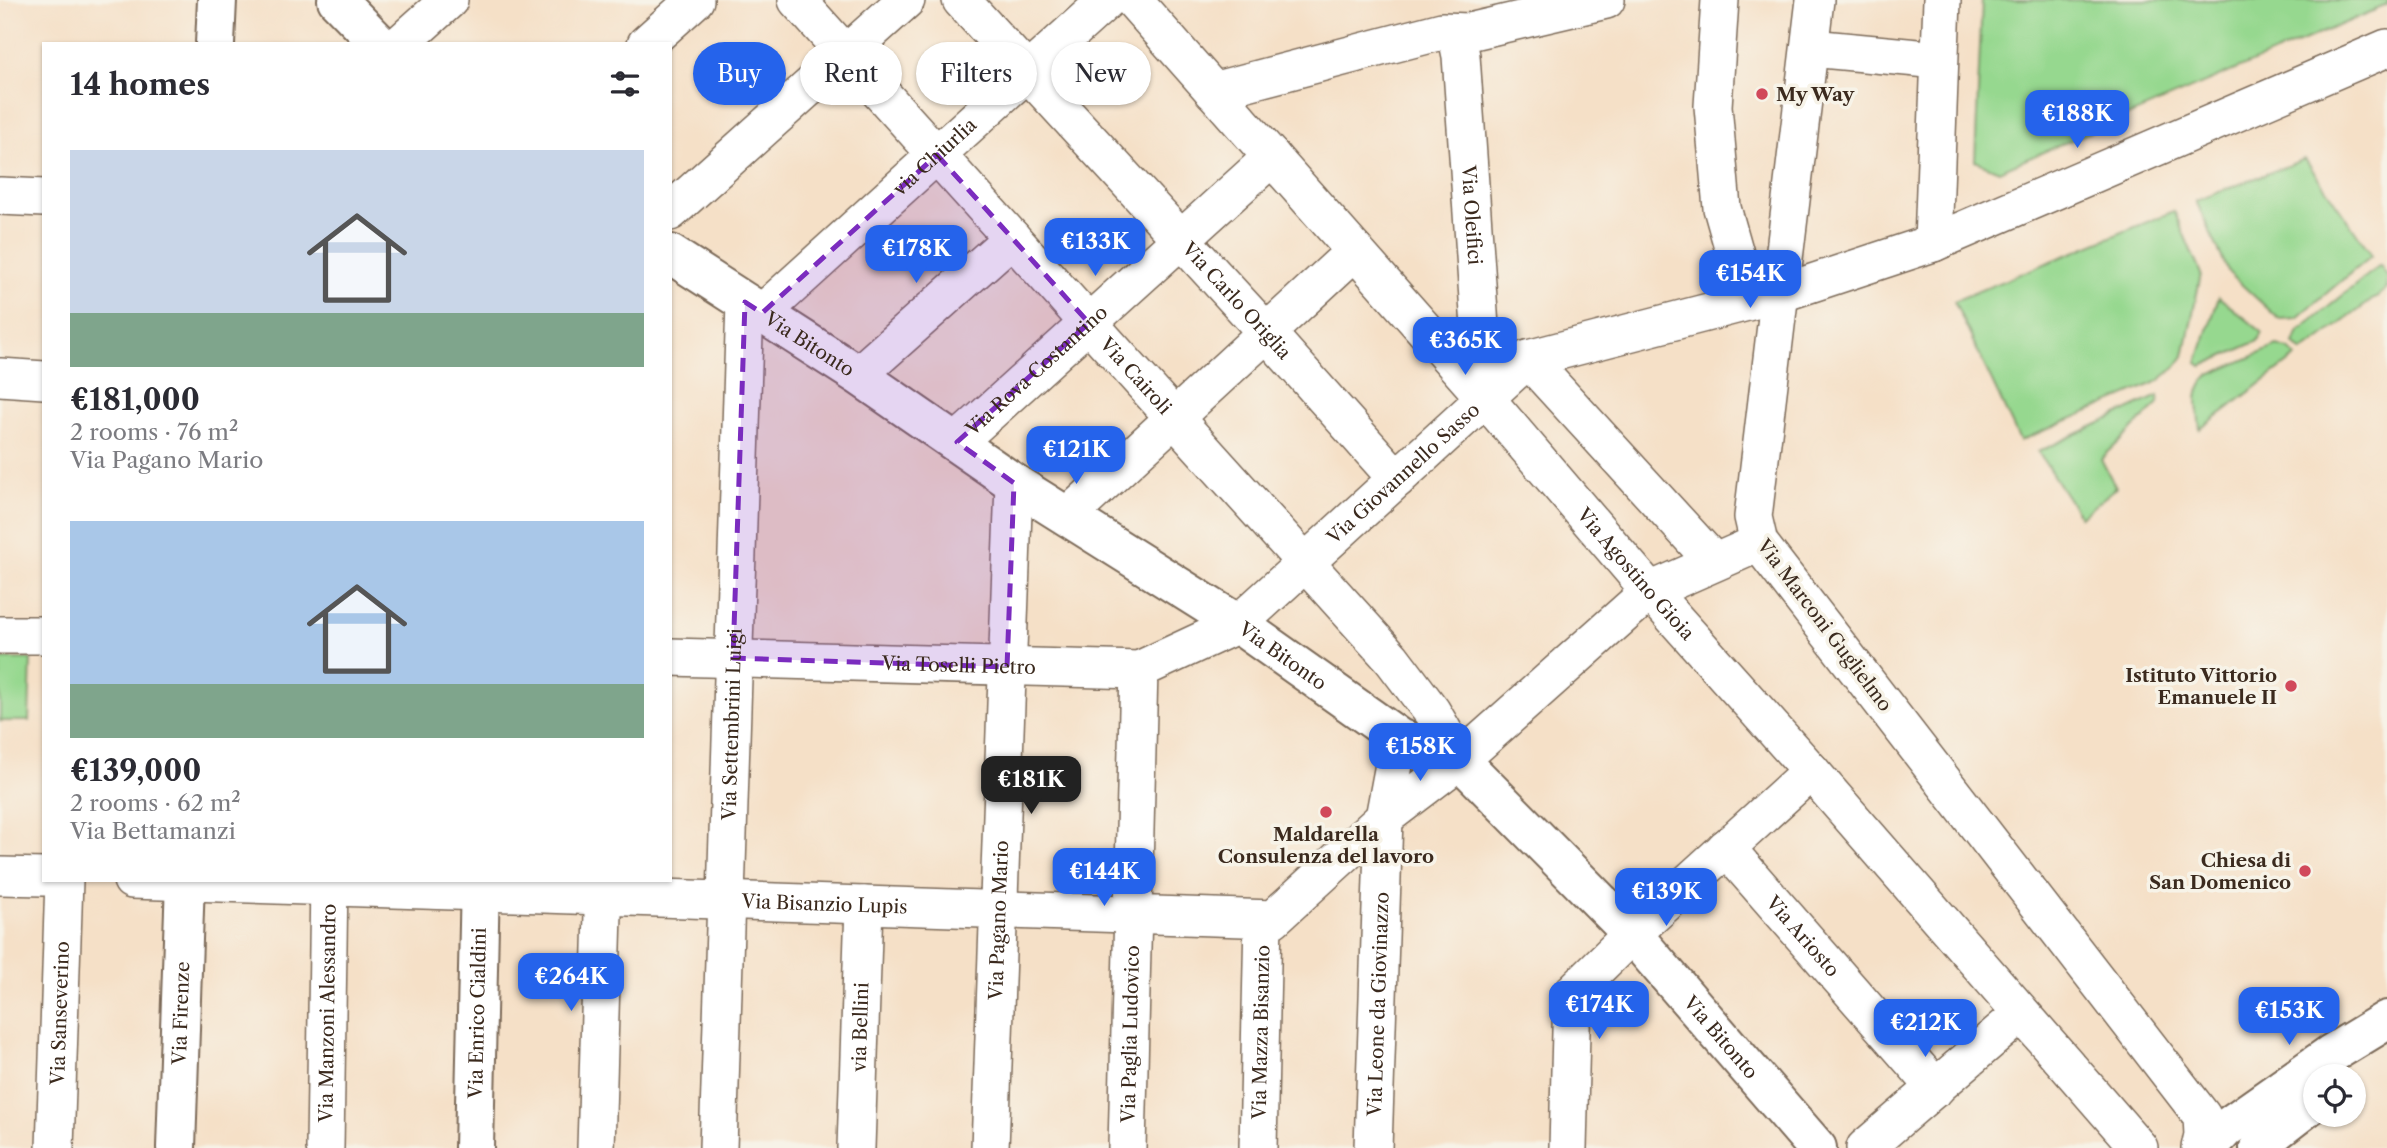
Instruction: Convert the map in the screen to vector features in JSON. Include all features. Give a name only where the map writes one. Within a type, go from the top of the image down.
[{"type":"main road","points":[[215,42],[217,0]]},
{"type":"main road","points":[[337,0],[378,42]]},
{"type":"main road","name":"Via Bitonto","points":[[672,255],[858,375],[1014,483],[1238,624],[1399,738],[1460,760],[1632,934],[1816,1148]]},
{"type":"main road","name":"Via Firenze","points":[[176,1148],[185,882]]},
{"type":"main road","name":"Via Enrico Cialdini","points":[[474,1148],[480,886]]},
{"type":"main road","points":[[2207,1148],[2236,1121],[2331,1054],[2387,1020]]},
{"type":"main road","points":[[2360,1064],[2387,1037]]},
{"type":"main road","points":[[2259,1148],[2267,1138],[2303,1110]]},
{"type":"street","points":[[402,42],[449,0]]},
{"type":"street","points":[[648,42],[695,0]]},
{"type":"street","name":"Via Cairoli","points":[[797,0],[835,42]]},
{"type":"street","points":[[859,42],[906,0]]},
{"type":"street","name":"Via Carlo Origlia","points":[[961,0],[1000,42]]},
{"type":"street","name":"via Chiurlia","points":[[1037,64],[1107,0]]},
{"type":"street","name":"Via Agostino Gioia","points":[[1133,0],[1485,398],[1650,591],[1811,771],[2139,1148]]},
{"type":"street","points":[[1213,90],[1442,31],[1469,32],[1606,0]]},
{"type":"street","points":[[1720,0],[1713,106],[1722,208],[1740,290]]},
{"type":"street","name":"Via Marconi Guglielmo","points":[[1815,0],[1782,293],[1753,517],[1759,543],[2202,1116],[2203,1135],[2200,1148]]},
{"type":"street","points":[[1933,243],[1942,0]]},
{"type":"street","name":"Via Oleifici","points":[[1456,32],[1461,56],[1485,398]]},
{"type":"street","points":[[1811,48],[1939,60]]},
{"type":"street","name":"Via Giovannello Sasso","points":[[1238,624],[1528,359],[1740,290],[1782,293],[1933,243],[2387,48]]},
{"type":"street","name":"Via Carlo Origlia","points":[[1037,82],[1396,479]]},
{"type":"street","points":[[672,210],[800,95]]},
{"type":"street","name":"Via Cairoli","points":[[892,105],[1392,659],[1432,712],[1460,760]]},
{"type":"street","name":"via Chiurlia","points":[[753,307],[937,155],[992,105]]},
{"type":"street","name":"Via Rova Costantino","points":[[957,442],[1272,157]]},
{"type":"street","points":[[0,196],[42,198]]},
{"type":"street","points":[[858,375],[1012,238]]},
{"type":"street","points":[[1068,516],[1355,251]]},
{"type":"street","name":"Via Settembrini Luigi","points":[[718,1148],[733,659],[753,307]]},
{"type":"street","points":[[1528,359],[1714,562]]},
{"type":"street","points":[[0,377],[42,380]]},
{"type":"street","name":"Via Pagano Mario","points":[[990,1148],[1014,483]]},
{"type":"street","points":[[1263,919],[1273,919],[1384,818],[1460,760],[1650,591],[1759,543]]},
{"type":"street","name":"Via Toselli Pietro","points":[[672,657],[1139,670],[1238,624]]},
{"type":"street","points":[[0,635],[42,635]]},
{"type":"street","name":"Via Paglia Ludovico","points":[[1126,1148],[1139,670]]},
{"type":"street","name":"Via Leone da Giovinazzo","points":[[1373,1148],[1384,818],[1399,738]]},
{"type":"street","points":[[1568,1148],[1572,993],[1632,934],[1811,771]]},
{"type":"street","name":"Via Ariosto","points":[[1726,848],[1936,1088]]},
{"type":"street","points":[[0,876],[42,877]]},
{"type":"street","name":"Via Sanseverino","points":[[55,1148],[64,882]]},
{"type":"street","name":"Via Bisanzio Lupis","points":[[233,882],[603,889],[726,900],[1263,919]]},
{"type":"street","name":"Via Manzoni Alessandro","points":[[326,1148],[329,884]]},
{"type":"street","points":[[596,1148],[603,889]]},
{"type":"street","name":"via Bellini","points":[[856,1148],[864,905]]},
{"type":"street","name":"Via Mazza Bisanzio","points":[[1258,1148],[1263,919]]},
{"type":"street","points":[[1865,1148],[2021,1014]]},
{"type":"highlighted area","points":[[937,155],[1089,323],[957,442],[1014,483],[1007,667],[733,658],[745,302],[762,313]]},
{"type":"green space","points":[[1982,0],[2387,0],[2387,5],[1999,171],[1975,161]]},
{"type":"green space","points":[[2305,159],[2372,255],[2297,318],[2279,319],[2229,273],[2196,201]]},
{"type":"green space","points":[[2174,211],[2201,274],[2184,356],[2175,368],[2157,382],[2020,441],[1954,301]]},
{"type":"green space","points":[[2380,265],[2387,276],[2387,289],[2302,352],[2294,344],[2299,331]]},
{"type":"green space","points":[[2219,297],[2262,332],[2258,341],[2202,366],[2197,363]]},
{"type":"green space","points":[[2277,346],[2291,350],[2296,357],[2200,429],[2198,394],[2209,375]]},
{"type":"green space","points":[[2158,396],[2159,404],[2101,459],[2116,488],[2080,517],[2038,452]]},
{"type":"green space","points":[[0,659],[31,659],[29,721],[0,721]]},
{"type":"place","name":"My Way","points":[[1762,94]]},
{"type":"place","name":"Istituto Vittorio Emanuele II","points":[[2291,686]]},
{"type":"place","name":"Maldarella Consulenza del lavoro","points":[[1326,812]]},
{"type":"place","name":"Chiesa di San Domenico","points":[[2305,871]]}]
